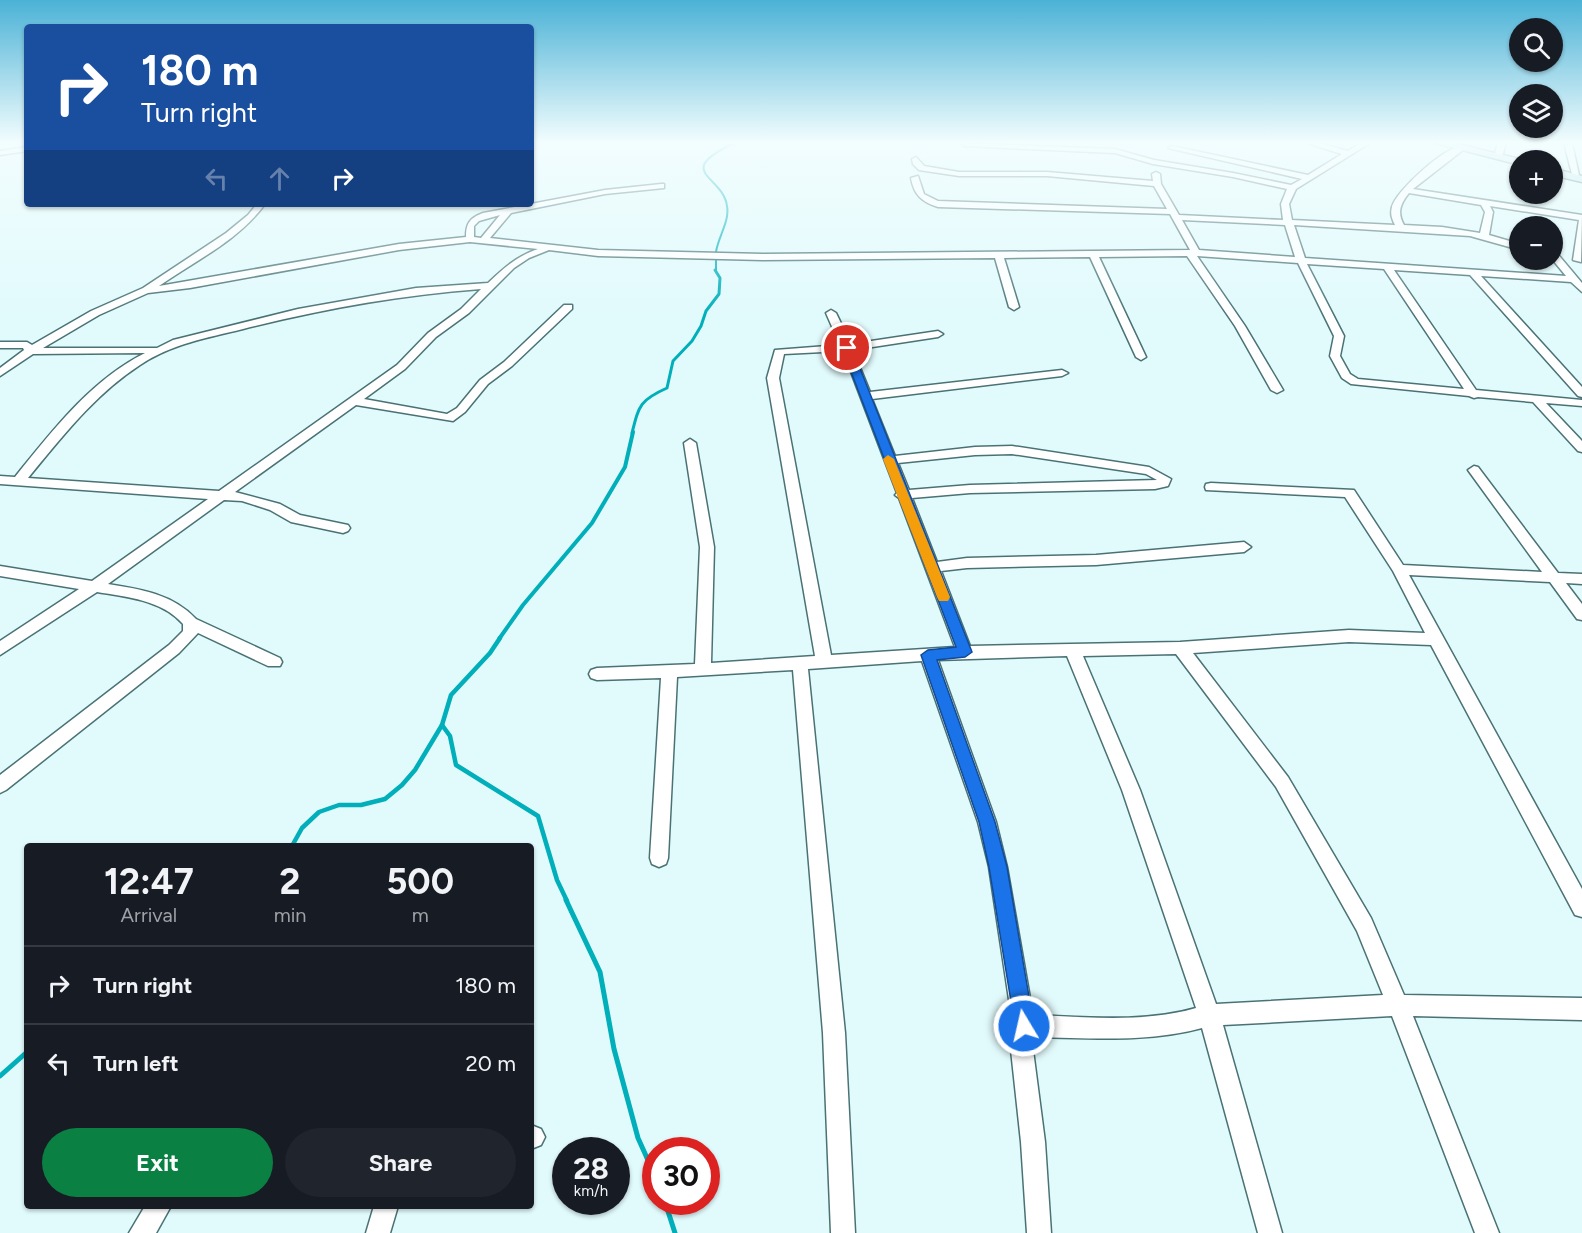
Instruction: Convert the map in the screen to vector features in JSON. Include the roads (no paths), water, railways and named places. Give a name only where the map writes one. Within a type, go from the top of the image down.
[{"type":"street","points":[[534,206],[561,201]]},
{"type":"street","points":[[928,201],[938,204],[1458,232],[1484,236],[1509,244]]},
{"type":"street","points":[[1166,201],[1193,253],[1240,326],[1277,390]]},
{"type":"street","points":[[1287,201],[1285,204],[1289,223],[1300,258],[1340,336],[1335,356],[1340,367],[1351,380],[1474,395],[1582,403]]},
{"type":"street","points":[[1399,201],[1395,209],[1395,216],[1401,228]]},
{"type":"street","points":[[1474,201],[1582,220],[1580,260],[1563,256]]},
{"type":"street","points":[[1484,202],[1489,212],[1484,236]]},
{"type":"street","points":[[0,373],[30,351],[95,314],[146,290],[236,230],[258,207]]},
{"type":"street","points":[[470,239],[470,225],[476,219],[528,207]]},
{"type":"street","points":[[483,240],[508,211]]},
{"type":"street","points":[[146,290],[190,285],[387,249],[470,239],[598,253],[763,257],[1193,253],[1300,258],[1572,279]]},
{"type":"street","points":[[0,649],[95,586],[401,368],[432,335],[465,311],[519,260],[551,248]]},
{"type":"street","points":[[1094,255],[1141,357]]},
{"type":"street","points":[[999,256],[1014,307]]},
{"type":"street","points":[[1387,266],[1474,395]]},
{"type":"street","points":[[1563,267],[1582,289]]},
{"type":"street","points":[[1473,272],[1582,394]]},
{"type":"street","points":[[20,479],[81,407],[104,385],[157,350],[212,332],[298,312],[416,291],[489,286]]},
{"type":"street","points":[[354,401],[449,418],[461,410],[484,382],[508,364],[568,307]]},
{"type":"street","points":[[831,313],[847,348],[902,495],[965,652]]},
{"type":"street","points":[[824,662],[773,378],[779,352],[847,348],[938,334]]},
{"type":"street","points":[[0,345],[27,345],[30,351]]},
{"type":"street","points":[[30,351],[157,350]]},
{"type":"street","points":[[865,396],[1062,373]]},
{"type":"street","points":[[1537,400],[1582,448]]},
{"type":"street","points":[[690,442],[707,547],[703,670]]},
{"type":"street","points":[[889,460],[975,451],[1012,450],[1149,471],[1165,479],[1163,483],[1155,485],[970,489],[902,495]]},
{"type":"street","points":[[1474,470],[1552,578],[1582,615]]},
{"type":"street","points":[[0,480],[20,479],[225,494],[275,507],[306,522],[343,528]]},
{"type":"street","points":[[1211,487],[1346,492],[1399,570],[1582,908]]},
{"type":"street","points":[[932,567],[977,562],[1096,560],[1244,547]]},
{"type":"street","points":[[1399,570],[1582,579]]},
{"type":"street","points":[[0,571],[147,595],[181,612],[191,623],[274,662]]},
{"type":"street","points":[[0,785],[174,649],[190,633],[191,623]]},
{"type":"street","points":[[597,674],[703,670],[965,652],[1180,648],[1349,636],[1438,639]]},
{"type":"street","points":[[1180,648],[1263,757],[1294,803],[1364,925],[1398,1005],[1487,1233]]},
{"type":"street","points":[[1072,649],[1131,790],[1209,1015],[1270,1233]]},
{"type":"street","points":[[928,655],[987,822],[998,867],[1024,1026],[1022,1050],[1034,1142],[1039,1233]]},
{"type":"street","points":[[800,664],[834,1033],[843,1233]]},
{"type":"street","points":[[659,858],[669,672]]},
{"type":"street","points":[[1024,1026],[1121,1028],[1174,1025],[1209,1015],[1398,1005],[1582,1009]]},
{"type":"street","points":[[141,1233],[157,1209]]},
{"type":"street","points":[[378,1233],[385,1209]]},
{"type":"waterway","points":[[716,252],[727,217],[725,201]]},
{"type":"waterway","points":[[716,259],[716,271]]},
{"type":"waterway","points":[[632,433],[642,404],[651,396],[667,388],[673,361],[692,341],[701,326],[706,311],[719,294],[720,278],[715,270]]},
{"type":"waterway","points":[[499,639],[523,605],[592,523],[625,467],[633,432]]},
{"type":"waterway","points":[[442,725],[451,695],[490,653],[500,638]]},
{"type":"waterway","points":[[294,843],[302,828],[319,812],[339,805],[361,805],[385,799],[415,770],[442,725]]},
{"type":"waterway","points":[[442,725],[450,736],[456,765],[538,816],[557,880],[567,901]]},
{"type":"waterway","points":[[566,900],[600,972],[614,1049],[642,1147]]},
{"type":"waterway","points":[[0,1076],[24,1055]]},
{"type":"waterway","points":[[669,1215],[675,1233]]}]
